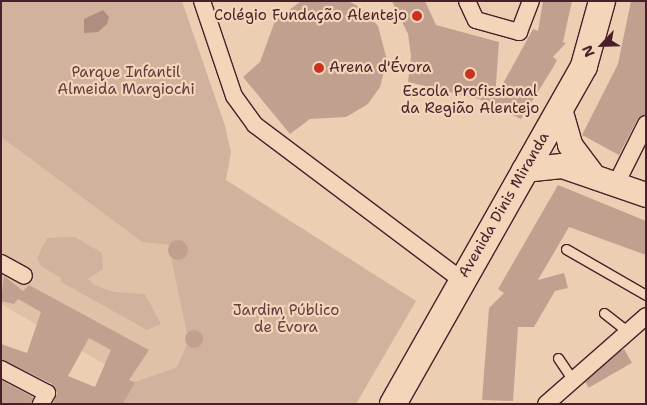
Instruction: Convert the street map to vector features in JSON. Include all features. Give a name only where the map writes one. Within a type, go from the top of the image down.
[{"type":"main road","name":"Avenida Dinis Miranda","points":[[393,404],[460,280],[584,66],[602,1]]},
{"type":"street","points":[[202,1],[234,96],[255,125],[460,280]]},
{"type":"street","points":[[467,1],[476,20],[520,32],[531,1]]},
{"type":"street","points":[[560,109],[570,145],[591,173]]},
{"type":"street","points":[[616,184],[646,124]]},
{"type":"street","points":[[539,144],[561,149],[591,173]]},
{"type":"street","points":[[524,170],[562,166],[591,173],[646,195]]},
{"type":"street","points":[[1,263],[24,276]]},
{"type":"street","points":[[546,404],[646,316]]},
{"type":"street","points":[[1,370],[44,398]]},
{"type":"lane","points":[[566,249],[646,295]]},
{"type":"lane","points":[[604,313],[628,332]]},
{"type":"lane","points":[[558,358],[574,380]]},
{"type":"shaded area","points":[[103,10],[109,17],[107,24],[98,32],[84,33],[84,19]]},
{"type":"shaded area","points":[[1,137],[142,242],[169,245],[178,240],[186,245],[185,256],[174,258],[187,334],[197,331],[202,340],[197,347],[187,345],[177,367],[135,382],[1,304]]},
{"type":"green space","name":"Jardim Público de Évora","points":[[1,1],[182,1],[225,126],[231,152],[226,180],[416,301],[356,404],[99,404],[135,382],[177,367],[187,344],[195,347],[202,343],[197,331],[187,334],[171,257],[183,258],[187,247],[178,240],[169,245],[142,242],[1,137]]},
{"type":"green space","points":[[75,237],[102,253],[103,269],[88,279],[94,285],[114,292],[145,294],[161,324],[147,330],[61,282],[61,278],[41,266],[37,258],[47,238]]},
{"type":"building","name":"Arena d'Évora","points":[[301,1],[349,1],[361,8],[378,26],[387,60],[380,87],[368,104],[346,117],[310,119],[290,134],[243,77],[260,62],[275,21]]},
{"type":"building","name":"Escola Profissional da Região Alentejo","points":[[392,1],[425,1],[436,25],[499,42],[495,98],[533,29],[538,31],[543,1],[572,1],[563,42],[566,43],[553,57],[557,60],[554,66],[521,119],[479,99],[408,82],[411,56],[408,34]]},
{"type":"building","points":[[631,1],[646,1],[646,114],[637,120],[619,155],[582,135],[618,64]]},
{"type":"building","points":[[558,185],[646,221],[646,255],[569,227],[538,280],[564,273],[568,288],[555,291],[534,327],[518,327],[513,401],[482,400],[489,308],[504,293],[498,289]]},
{"type":"building","points":[[178,240],[185,243],[188,250],[185,257],[178,260],[171,257],[168,250],[171,243]]},
{"type":"building","points":[[4,276],[23,291],[29,285],[149,350],[129,380],[135,382],[123,404],[53,404],[57,393],[52,384],[1,359],[1,344],[27,353],[41,312],[18,299],[14,304],[1,301]],"holes":[[[89,338],[111,350],[95,387],[68,376]]]},
{"type":"building","points":[[194,330],[200,333],[203,339],[200,345],[194,348],[188,345],[185,339],[188,333]]},
{"type":"building","points":[[624,349],[632,363],[589,388],[581,374]]},
{"type":"building","points":[[1,380],[33,397],[31,404],[1,404]]},
{"type":"place","name":"Colégio Fundação Alentejo","points":[[417,16]]},
{"type":"place","name":"Arena d'Évora","points":[[319,68]]},
{"type":"place","name":"Escola Profissional da Região Alentejo","points":[[470,74]]},
{"type":"park label","name":"Parque Infantil Almeida Margiochi","points":[[126,80]]}]
